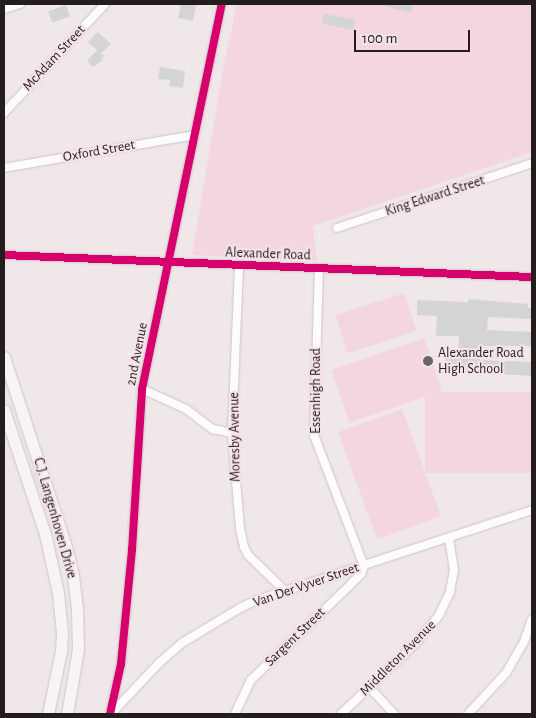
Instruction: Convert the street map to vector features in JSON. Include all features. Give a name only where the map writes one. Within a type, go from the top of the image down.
[{"type":"main road","name":"C.J. Langenhoven Drive","points":[[4,356],[56,515],[73,576],[77,608],[78,649],[66,714]]},
{"type":"main road","name":"C.J. Langenhoven Drive","points":[[4,410],[45,534],[58,592],[62,633],[48,714]]},
{"type":"street","points":[[4,9],[20,4]]},
{"type":"street","name":"McAdam Street","points":[[4,113],[105,4]]},
{"type":"street","name":"2nd Avenue","points":[[111,714],[121,664],[132,550],[142,390],[222,4]]},
{"type":"street","name":"Oxford Street","points":[[4,168],[195,136]]},
{"type":"street","name":"King Edward Street","points":[[337,228],[532,163]]},
{"type":"street","name":"Alexander Road","points":[[4,256],[532,277]]},
{"type":"street","name":"Moresby Avenue","points":[[239,266],[232,433],[240,529],[244,547],[254,561],[285,591]]},
{"type":"street","name":"Essenhigh Road","points":[[319,268],[314,435],[364,566]]},
{"type":"street","points":[[142,390],[186,409],[213,429],[232,433]]},
{"type":"street","name":"Van Der Vyver Street","points":[[111,714],[159,663],[182,643],[240,608],[285,591],[532,510]]},
{"type":"street","name":"Middleton Avenue","points":[[341,714],[416,644],[440,615],[450,592],[454,570],[449,537]]},
{"type":"street","name":"Sargent Street","points":[[235,714],[251,680],[361,574],[364,566]]},
{"type":"street","points":[[468,714],[506,673],[524,642],[532,619]]},
{"type":"street","points":[[369,687],[394,714]]},
{"type":"shaded area","points":[[237,4],[532,4],[532,152],[313,226],[317,261],[192,255],[223,69]]},
{"type":"shaded area","points":[[404,293],[416,331],[348,353],[336,315]]},
{"type":"shaded area","points":[[424,338],[442,391],[350,423],[331,370]]},
{"type":"shaded area","points":[[425,392],[532,392],[532,473],[425,473]]},
{"type":"shaded area","points":[[402,409],[441,516],[377,539],[338,432]]},
{"type":"building","points":[[181,4],[196,4],[193,21],[178,18]]},
{"type":"building","points":[[384,4],[413,4],[411,13],[384,6]]},
{"type":"building","points":[[66,5],[70,16],[52,23],[48,11]]},
{"type":"building","points":[[324,14],[355,20],[354,30],[322,24]]},
{"type":"building","points":[[98,32],[111,44],[101,53],[104,56],[101,59],[103,60],[93,67],[87,61],[97,50],[88,42]]},
{"type":"building","points":[[160,67],[185,71],[183,88],[169,86],[170,80],[158,79]]},
{"type":"building","points":[[468,299],[528,304],[528,308],[532,308],[532,319],[488,317],[487,330],[532,332],[532,346],[481,346],[480,360],[532,362],[532,376],[445,371],[446,353],[458,354],[459,336],[436,336],[437,316],[417,315],[417,300],[468,302]]},
{"type":"cycle path","points":[[110,714],[121,664],[132,550],[142,389],[222,4]]},
{"type":"cycle path","points":[[4,255],[532,277]]},
{"type":"place","name":"Alexander Road High School","points":[[428,361]]}]
